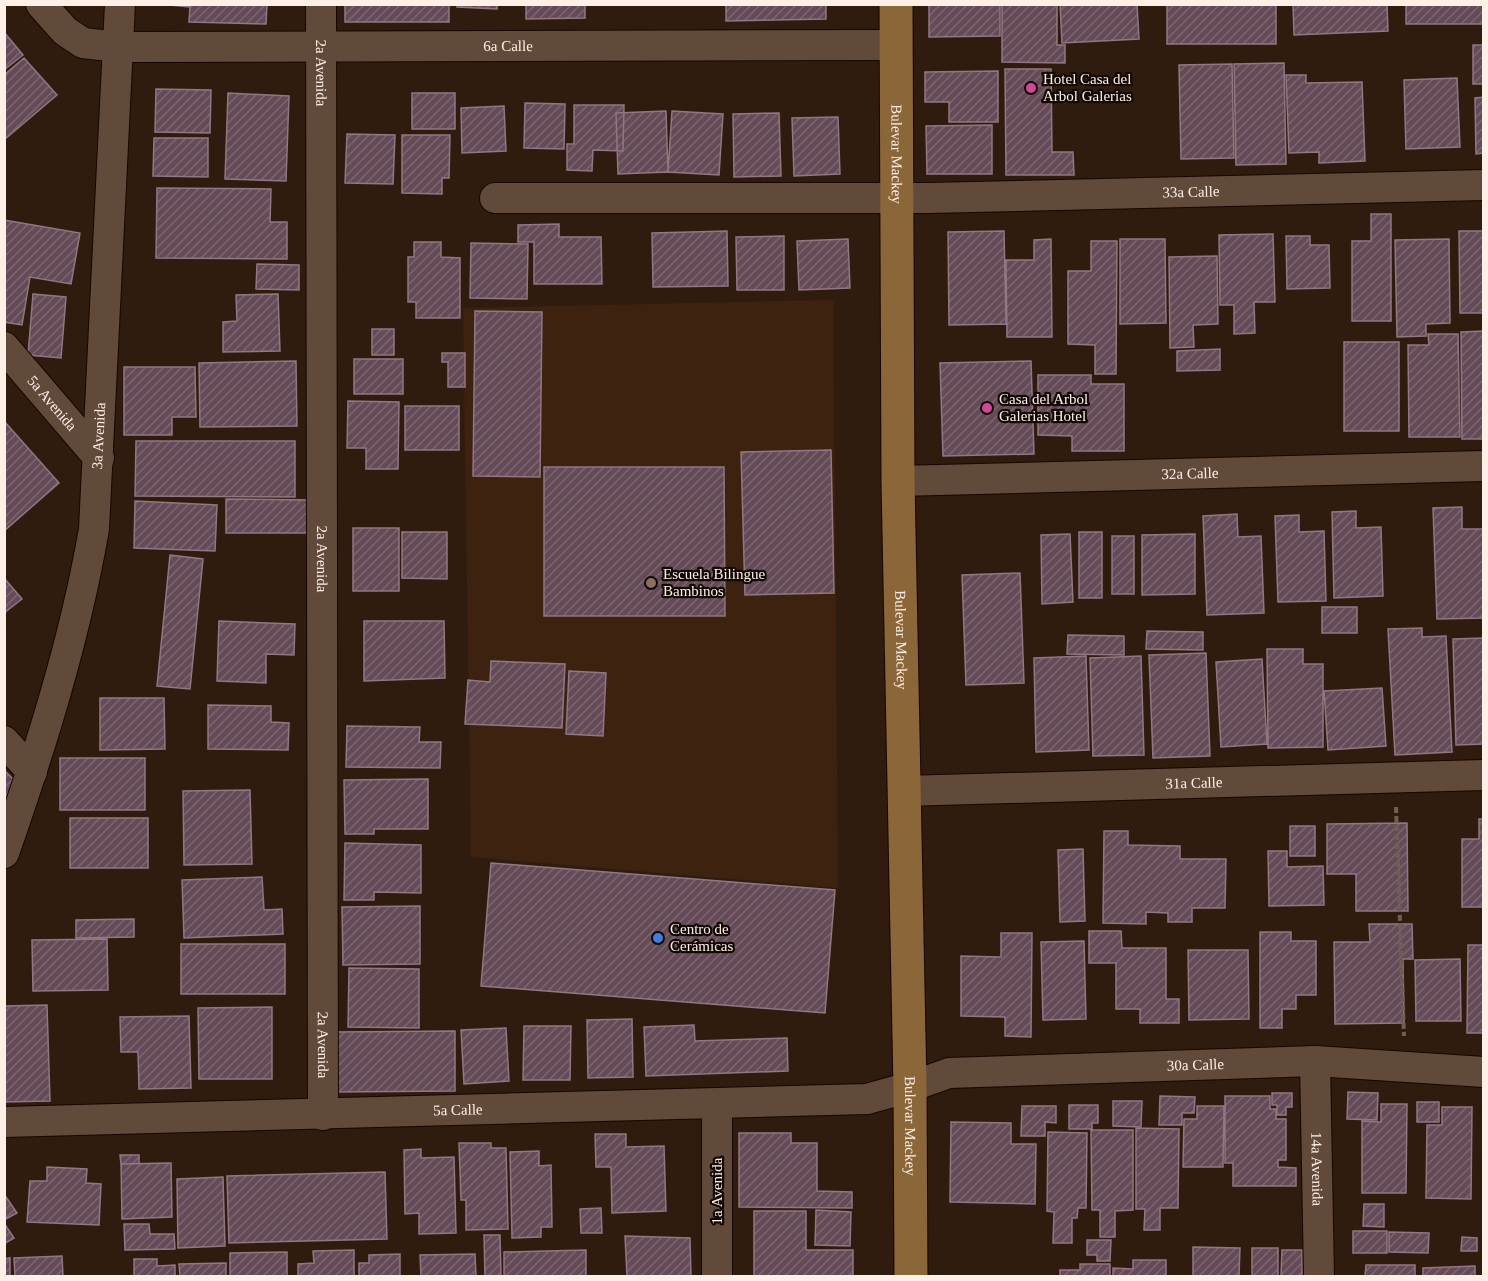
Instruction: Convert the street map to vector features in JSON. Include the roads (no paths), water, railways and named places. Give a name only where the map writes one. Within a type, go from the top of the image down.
[{"type":"main road","name":"Bulevar Mackey","points":[[896,4],[898,481],[910,1088],[911,1276]]},
{"type":"street","name":"6a Calle","points":[[41,4],[65,31],[83,43],[118,47],[897,45]]},
{"type":"street","name":"3a Avenida","points":[[4,853],[32,772],[83,592],[94,529],[120,4]]},
{"type":"street","name":"2a Avenida","points":[[321,4],[323,1115]]},
{"type":"street","name":"33a Calle","points":[[495,198],[898,198],[1484,185]]},
{"type":"street","name":"5a Avenida","points":[[4,347],[99,458]]},
{"type":"street","name":"32a Calle","points":[[898,481],[1484,466]]},
{"type":"street","points":[[4,741],[32,772]]},
{"type":"street","name":"31a Calle","points":[[903,791],[1484,775]]},
{"type":"street","name":"30a Calle","points":[[910,1088],[949,1073],[1315,1061],[1484,1071]]},
{"type":"street","name":"14a Avenida","points":[[1315,1061],[1319,1276]]},
{"type":"street","name":"5a Calle","points":[[4,1122],[717,1105],[867,1099],[910,1088]]},
{"type":"street","name":"1a Avenida","points":[[717,1105],[717,1276]]},
{"type":"place","name":"Hotel Casa del Arbol Galerias","points":[[1031,88]]},
{"type":"place","name":"Casa del Arbol Galerias Hotel","points":[[987,408]]},
{"type":"place","name":"Escuela Bilingue Bambinos","points":[[651,583]]},
{"type":"place","name":"Centro de Cerámicas","points":[[658,938]]}]
